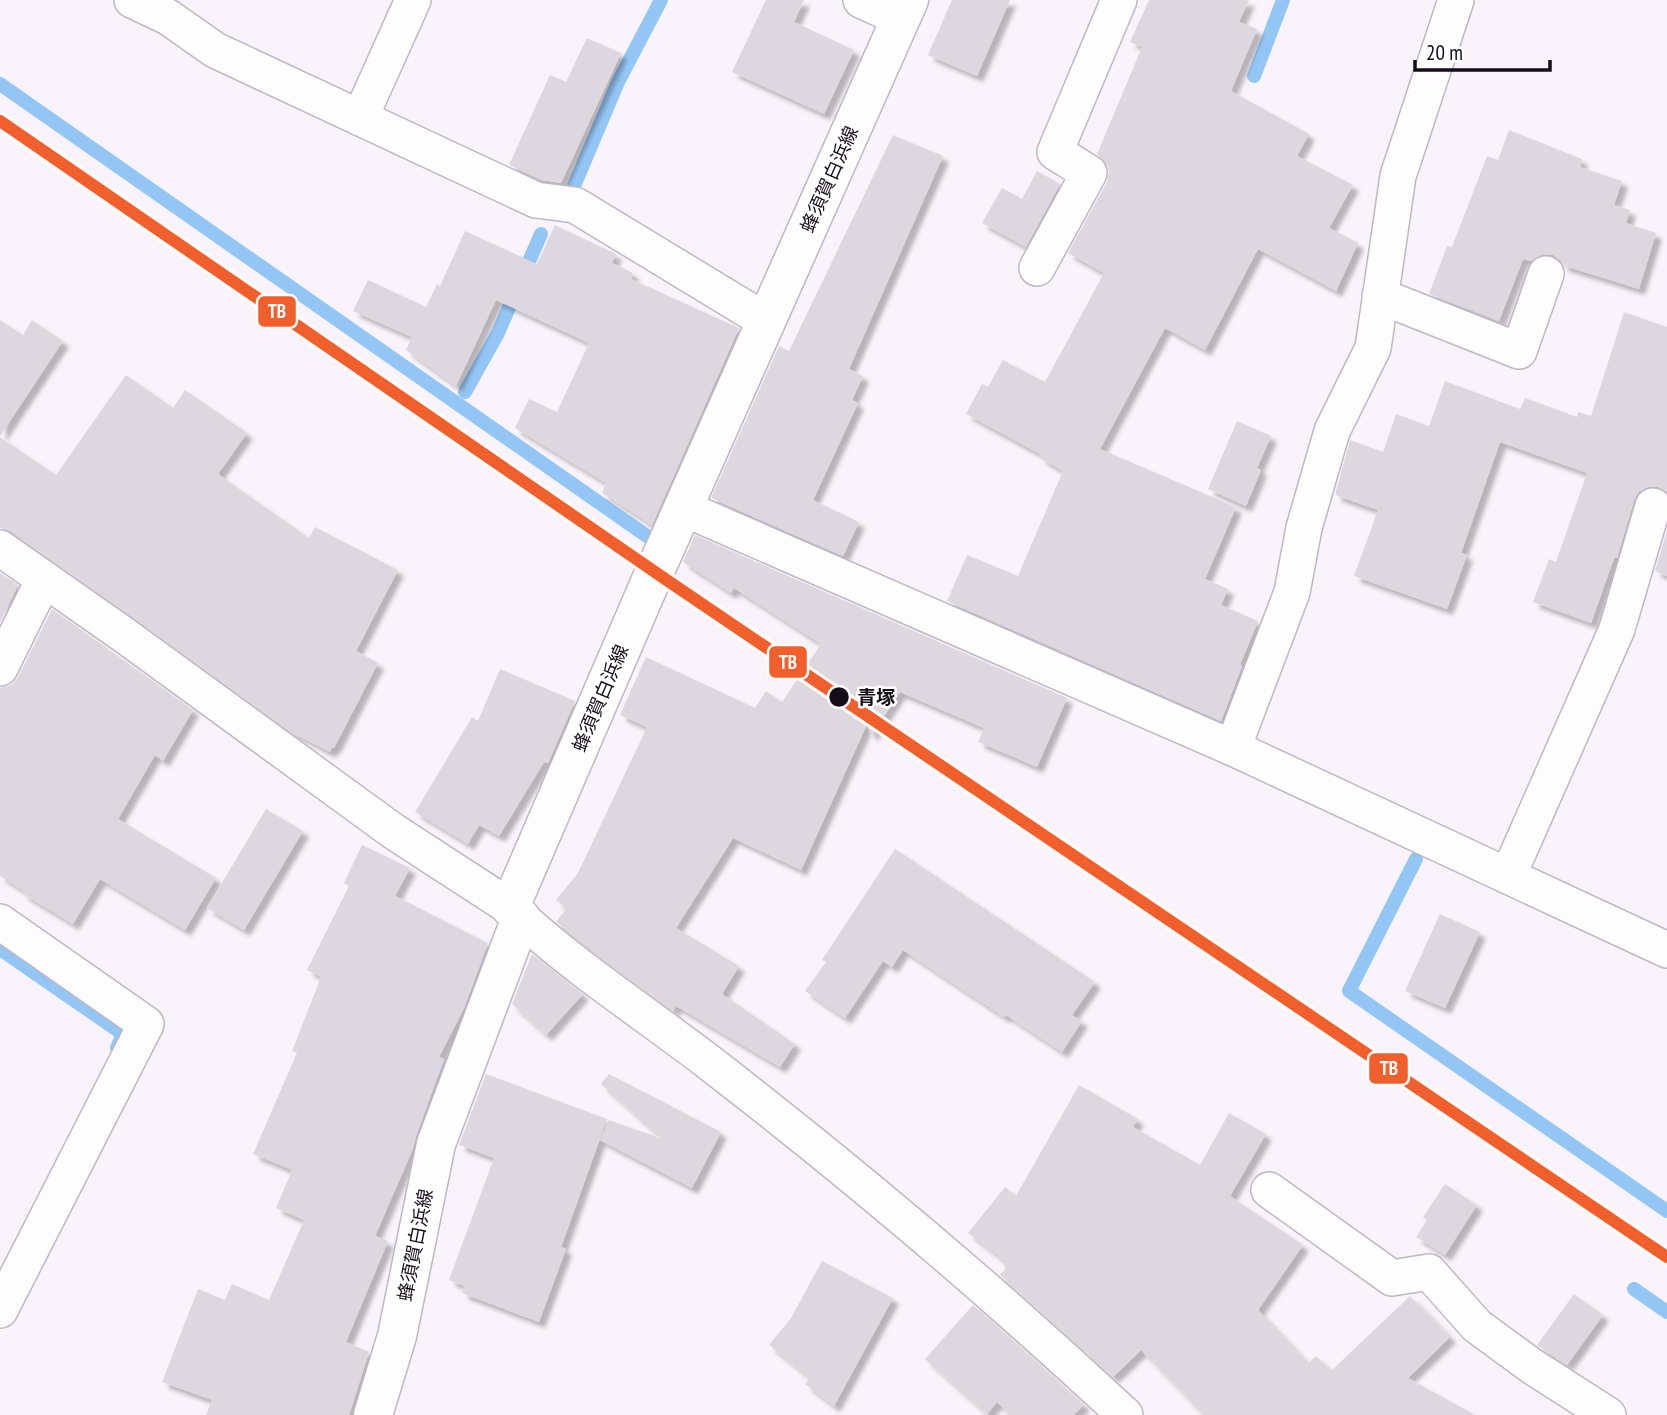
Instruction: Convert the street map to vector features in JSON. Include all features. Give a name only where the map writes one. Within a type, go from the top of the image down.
[{"type":"main road","name":"蜂須賀白浜線","points":[[373,1415],[397,1336],[436,1144],[516,913],[683,508],[905,9]]},
{"type":"street","points":[[132,0],[168,17],[215,50],[536,200],[575,205],[766,321]]},
{"type":"street","points":[[360,118],[414,0]]},
{"type":"street","points":[[861,0],[905,9]]},
{"type":"street","points":[[1037,268],[1089,173],[1055,152],[1119,0]]},
{"type":"street","points":[[1233,748],[1292,592],[1304,528],[1332,431],[1373,348],[1398,176],[1456,0]]},
{"type":"street","points":[[1380,296],[1519,351],[1546,274]]},
{"type":"street","points":[[1508,876],[1616,629],[1653,506]]},
{"type":"street","points":[[683,508],[1233,748],[1667,950]]},
{"type":"street","points":[[0,548],[393,831],[516,913],[551,946],[706,1060],[887,1207],[1047,1342],[1125,1415]]},
{"type":"street","points":[[0,668],[44,579]]},
{"type":"street","points":[[0,922],[146,1024],[0,1310]]},
{"type":"street","points":[[1269,1190],[1392,1278],[1430,1272],[1477,1326],[1533,1367],[1608,1415]]},
{"type":"building","points":[[766,0],[804,0],[794,22],[854,50],[824,114],[732,72]]},
{"type":"building","points":[[952,0],[1010,0],[977,76],[928,55]]},
{"type":"building","points":[[1149,0],[1249,0],[1239,22],[1257,29],[1231,91],[1309,134],[1297,156],[1353,185],[1329,228],[1358,243],[1336,291],[1258,249],[1205,350],[1165,328],[1100,449],[1236,507],[1205,579],[1228,589],[1221,605],[1258,621],[1221,721],[947,601],[967,555],[1018,576],[1063,471],[1040,458],[1042,455],[966,414],[982,384],[988,387],[1003,360],[1045,382],[1104,273],[1068,253],[1107,182],[1107,164],[1097,154],[1142,47],[1130,42]]},
{"type":"building","points":[[587,38],[621,53],[561,183],[542,180],[509,165],[550,75],[566,82]]},
{"type":"building","points":[[1509,130],[1582,159],[1580,167],[1622,181],[1614,205],[1630,210],[1626,223],[1656,233],[1639,289],[1565,268],[1561,260],[1553,255],[1543,254],[1531,261],[1523,259],[1499,321],[1429,294],[1447,246],[1452,247],[1487,156],[1498,160]]},
{"type":"building","points":[[893,135],[943,156],[849,369],[863,376],[852,400],[858,403],[813,500],[859,522],[843,556],[711,498],[779,346],[789,351]]},
{"type":"building","points":[[1037,171],[1060,184],[1026,247],[982,223],[1002,188],[1022,199]]},
{"type":"building","points":[[555,225],[616,254],[612,263],[633,273],[631,279],[739,328],[652,525],[602,493],[606,483],[515,428],[529,399],[557,412],[589,343],[496,300],[456,386],[406,350],[412,337],[353,311],[368,280],[426,307],[437,284],[440,286],[465,231],[537,264]]},
{"type":"building","points":[[1624,312],[1667,327],[1667,492],[1658,487],[1648,487],[1639,492],[1634,500],[1617,558],[1614,558],[1591,623],[1533,602],[1549,559],[1556,562],[1587,473],[1500,442],[1461,553],[1467,555],[1447,609],[1354,576],[1378,510],[1335,495],[1350,440],[1383,452],[1396,414],[1429,426],[1445,381],[1520,409],[1525,398],[1577,417],[1578,412],[1591,416]]},
{"type":"building","points":[[0,320],[23,335],[32,320],[63,341],[0,436]]},
{"type":"building","points":[[126,375],[173,408],[185,390],[247,433],[218,474],[309,538],[315,527],[398,570],[356,651],[378,663],[330,752],[293,733],[12,532],[0,528],[0,437],[56,475]]},
{"type":"building","points":[[1237,421],[1271,436],[1257,468],[1261,470],[1246,506],[1208,489]]},
{"type":"building","points":[[1667,530],[1667,576],[1655,571]]},
{"type":"building","points":[[695,535],[1067,698],[1037,767],[978,742],[984,728],[900,692],[871,736],[867,724],[801,870],[733,838],[676,928],[739,966],[722,994],[795,1044],[780,1067],[676,1006],[673,1011],[556,922],[567,908],[556,900],[578,873],[647,727],[620,715],[646,657],[755,708],[766,691],[782,702],[821,644],[734,588],[731,593],[683,562]]},
{"type":"building","points":[[0,573],[18,585],[0,623]]},
{"type":"building","points":[[52,609],[193,710],[163,761],[155,755],[118,819],[216,878],[185,930],[100,879],[73,924],[23,894],[24,891],[0,876],[0,688],[11,685],[18,677]]},
{"type":"building","points":[[500,669],[575,701],[548,763],[544,762],[499,836],[479,825],[468,844],[415,812],[472,717],[478,721]]},
{"type":"building","points":[[266,809],[303,831],[244,930],[207,908]]},
{"type":"building","points":[[362,845],[410,868],[395,896],[488,943],[464,1008],[439,1057],[444,1059],[412,1151],[375,1236],[388,1241],[346,1342],[369,1352],[349,1415],[206,1415],[212,1400],[162,1382],[198,1289],[225,1300],[232,1284],[269,1300],[304,1220],[276,1208],[292,1170],[253,1154],[297,1053],[292,1051],[321,977],[307,970],[349,886],[344,883]]},
{"type":"building","points":[[895,849],[1095,982],[1072,1015],[1082,1021],[1062,1052],[903,950],[892,967],[883,961],[845,1018],[805,991],[826,962],[822,960]]},
{"type":"building","points":[[1440,914],[1480,932],[1445,1008],[1405,991]]},
{"type":"building","points":[[532,954],[583,994],[546,1035],[512,1004]]},
{"type":"building","points":[[486,1074],[607,1119],[561,1247],[566,1249],[539,1322],[462,1293],[465,1286],[449,1280],[494,1158],[459,1145]]},
{"type":"building","points":[[609,1074],[721,1132],[692,1188],[600,1140],[609,1120],[663,1139],[601,1084]]},
{"type":"building","points":[[1079,1085],[1138,1119],[1133,1127],[1200,1165],[1229,1113],[1266,1134],[1230,1196],[1303,1245],[1258,1310],[1308,1363],[1316,1356],[1331,1371],[1410,1296],[1450,1337],[1408,1378],[1475,1415],[1204,1415],[1141,1350],[1113,1377],[1000,1275],[1007,1267],[999,1260],[1001,1258],[968,1233],[1005,1187],[1016,1196]]},
{"type":"building","points":[[1445,1184],[1477,1205],[1445,1255],[1416,1237],[1427,1220],[1423,1217]]},
{"type":"building","points":[[822,1261],[893,1298],[834,1406],[805,1384],[810,1378],[769,1345],[791,1318]]},
{"type":"building","points":[[1574,1294],[1603,1315],[1567,1365],[1537,1345]]},
{"type":"building","points":[[973,1305],[1084,1405],[1073,1415],[1011,1415],[997,1402],[987,1414],[925,1359]]},
{"type":"waterway","points":[[574,186],[618,82],[661,0]]},
{"type":"waterway","points":[[1254,76],[1283,0]]},
{"type":"waterway","points":[[0,84],[651,539]]},
{"type":"waterway","points":[[465,392],[498,333],[541,234]]},
{"type":"waterway","points":[[1416,859],[1349,991],[1667,1211]]},
{"type":"waterway","points":[[0,949],[123,1034],[117,1048]]},
{"type":"waterway","points":[[1634,1289],[1667,1312]]},
{"type":"transit line","name":"TB","points":[[0,121],[671,583],[1667,1257]]},
{"type":"place","name":"青塚","points":[[839,697]]}]
